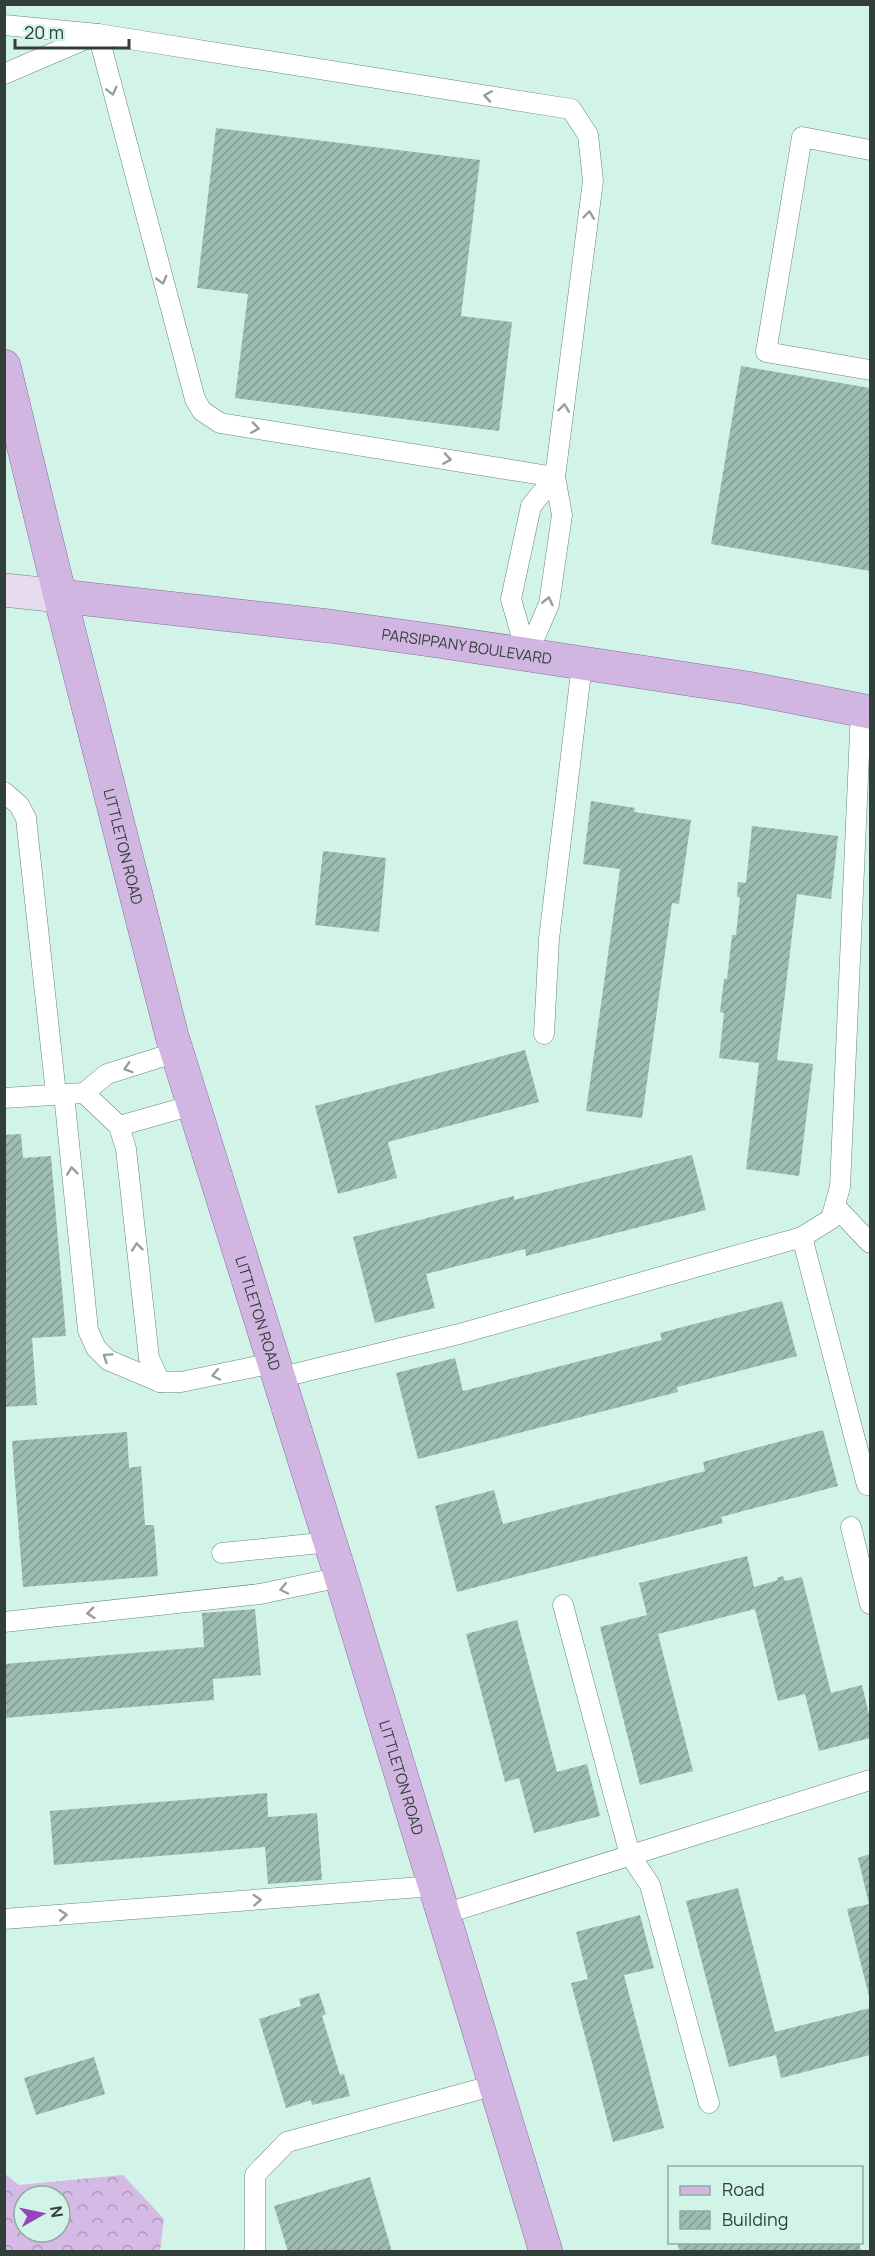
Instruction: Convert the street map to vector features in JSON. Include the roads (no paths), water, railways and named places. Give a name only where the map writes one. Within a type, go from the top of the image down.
[{"type":"main road","name":"LITTLETON ROAD","points":[[7,388],[177,1052],[341,1577],[546,2252]]},
{"type":"main road","points":[[4,590],[60,596]]},
{"type":"main road","name":"PARSIPPANY BOULEVARD","points":[[60,596],[328,626],[747,688],[866,711]]},
{"type":"lane","points":[[4,26],[98,34],[571,109],[588,135],[593,181],[555,477],[561,515],[549,604],[527,655]]},
{"type":"lane","points":[[4,74],[98,34]]},
{"type":"lane","points":[[98,34],[191,388],[202,411],[220,423],[555,477]]},
{"type":"lane","points":[[870,150],[802,137],[766,352],[870,370]]},
{"type":"lane","points":[[527,655],[511,599],[531,506],[555,477]]},
{"type":"lane","points":[[544,1034],[549,939],[582,664]]},
{"type":"lane","points":[[4,792],[19,805],[26,818],[88,1330],[96,1348],[108,1360],[160,1382],[181,1382],[276,1371],[459,1334],[802,1238],[831,1219],[840,1187],[866,711]]},
{"type":"lane","points":[[4,1098],[84,1093],[107,1074],[177,1052]]},
{"type":"lane","points":[[84,1093],[119,1126],[126,1149],[149,1358],[160,1382]]},
{"type":"lane","points":[[119,1126],[194,1105]]},
{"type":"lane","points":[[835,1206],[870,1243]]},
{"type":"lane","points":[[802,1238],[867,1485]]},
{"type":"lane","points":[[851,1527],[870,1604]]},
{"type":"lane","points":[[222,1553],[330,1542]]},
{"type":"lane","points":[[4,1622],[250,1595],[341,1577]]},
{"type":"lane","points":[[563,1605],[630,1855],[650,1885],[709,2103]]},
{"type":"lane","points":[[4,1919],[439,1900],[630,1855],[870,1780]]},
{"type":"lane","points":[[255,2252],[255,2175],[287,2142],[495,2085]]}]
